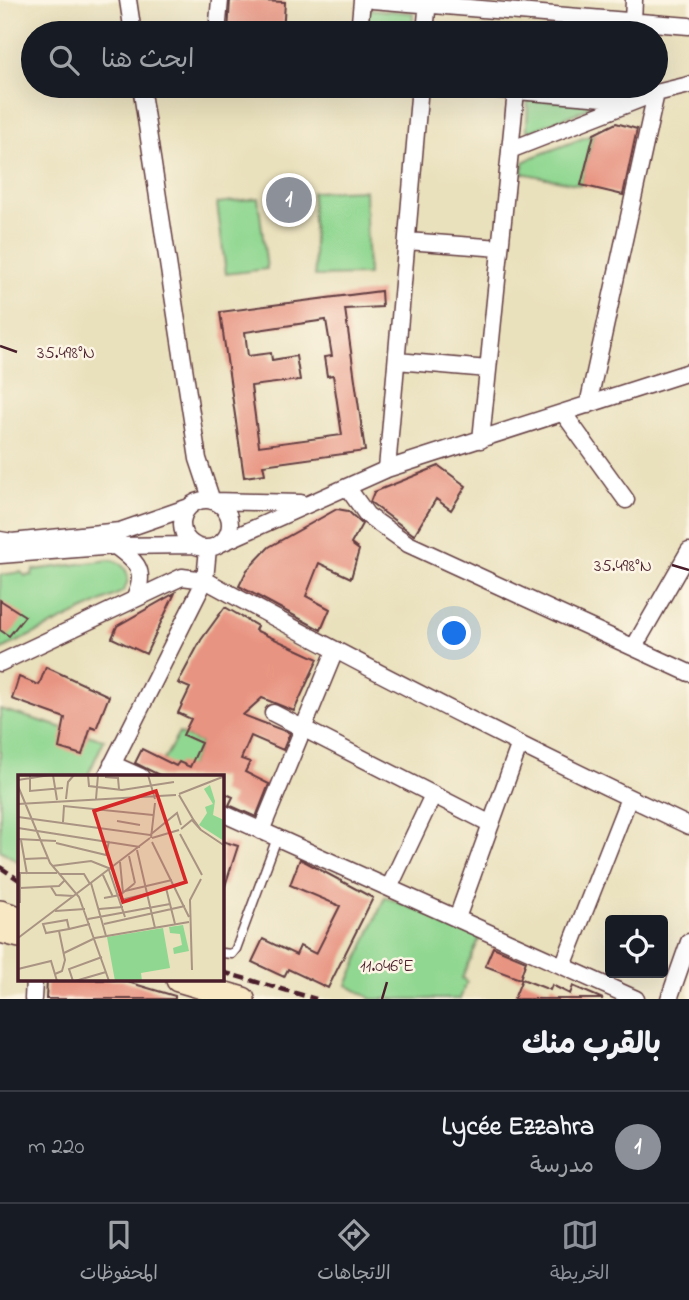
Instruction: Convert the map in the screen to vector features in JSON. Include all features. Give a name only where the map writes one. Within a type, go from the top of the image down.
[{"type":"main road","points":[[0,912],[18,918]]},
{"type":"main road","points":[[0,931],[18,936]]},
{"type":"main road","points":[[185,982],[243,999]]},
{"type":"street","points":[[128,0],[131,21]]},
{"type":"street","points":[[218,21],[220,0]]},
{"type":"street","points":[[360,21],[362,0]]},
{"type":"street","points":[[372,0],[565,8],[612,21]]},
{"type":"street","points":[[627,21],[635,0]]},
{"type":"street","points":[[426,21],[428,2]]},
{"type":"street","points":[[668,26],[689,26]]},
{"type":"street","points":[[668,90],[689,85]]},
{"type":"street","points":[[143,98],[198,458],[213,501],[222,506],[230,522],[229,531],[206,546]]},
{"type":"street","points":[[387,469],[420,98]]},
{"type":"street","points":[[481,440],[515,98]]},
{"type":"street","points":[[510,150],[620,98]]},
{"type":"street","points":[[588,405],[655,98]]},
{"type":"street","points":[[407,240],[500,248]]},
{"type":"street","points":[[397,361],[488,369]]},
{"type":"street","points":[[4,556],[116,546],[206,546],[387,469],[689,372]]},
{"type":"street","points":[[564,414],[626,500]]},
{"type":"street","points":[[198,458],[190,505],[182,527],[206,546]]},
{"type":"street","points":[[347,487],[367,515],[408,544],[689,673]]},
{"type":"street","points":[[0,540],[12,542],[120,531],[190,505],[213,501],[306,504]]},
{"type":"street","points":[[116,546],[139,565],[142,573],[135,598]]},
{"type":"street","points":[[132,775],[109,770],[205,580],[206,546]]},
{"type":"street","points":[[634,647],[689,551]]},
{"type":"street","points":[[0,663],[183,577],[205,580],[519,746],[689,826]]},
{"type":"street","points":[[261,831],[335,651]]},
{"type":"street","points":[[273,713],[491,824]]},
{"type":"street","points":[[457,918],[519,746]]},
{"type":"street","points":[[389,888],[433,795]]},
{"type":"street","points":[[562,966],[629,798]]},
{"type":"street","points":[[224,814],[636,999]]},
{"type":"street","points":[[669,999],[689,942]]},
{"type":"lane","points":[[224,953],[232,954],[236,949],[277,838]]},
{"type":"green space","points":[[368,9],[413,13],[413,21],[368,21]]},
{"type":"green space","points":[[528,99],[589,104],[589,108],[531,131],[527,130]]},
{"type":"green space","points":[[594,134],[581,185],[522,173],[524,162],[533,157]]},
{"type":"green space","points":[[365,190],[368,275],[315,276],[312,192]]},
{"type":"green space","points":[[258,198],[267,269],[226,274],[217,203]]},
{"type":"green space","points":[[110,560],[121,564],[128,577],[122,592],[0,650],[0,575],[21,572],[25,576],[32,575],[33,570]]},
{"type":"green space","points":[[0,709],[104,740],[88,775],[18,775],[18,861],[0,850]]},
{"type":"green space","points":[[179,733],[201,743],[190,767],[175,768],[162,763]]},
{"type":"green space","points":[[385,897],[481,935],[462,978],[467,981],[460,999],[372,999],[347,985]]},
{"type":"building","points":[[230,0],[285,2],[284,21],[229,21]]},
{"type":"building","points":[[616,123],[637,129],[623,195],[581,185],[594,134]]},
{"type":"building","points":[[381,291],[382,307],[345,309],[365,451],[263,465],[265,474],[244,477],[220,312]],"holes":[[[326,320],[332,356],[324,357],[327,376],[333,375],[342,435],[259,446],[251,386],[300,380],[296,356],[272,360],[271,353],[248,356],[245,332]]]},
{"type":"building","points":[[439,466],[466,486],[451,510],[436,499],[414,535],[370,502],[374,492]]},
{"type":"building","points":[[337,509],[348,511],[362,524],[351,544],[359,550],[351,578],[319,563],[306,596],[330,609],[321,630],[239,586],[247,570],[269,547]]},
{"type":"building","points":[[175,593],[146,654],[112,638],[117,626]]},
{"type":"building","points":[[0,600],[25,616],[9,636],[0,630]]},
{"type":"building","points":[[225,607],[257,626],[255,630],[318,659],[294,711],[262,698],[243,715],[290,733],[283,750],[251,736],[241,759],[250,762],[245,772],[269,784],[256,817],[229,805],[233,797],[224,793],[224,775],[159,775],[135,763],[142,749],[176,766],[179,762],[190,767],[201,743],[183,735],[191,719],[178,713],[190,688],[178,683],[201,640]]},
{"type":"building","points":[[46,667],[109,696],[96,729],[91,727],[82,755],[59,748],[65,718],[12,699],[19,677],[39,685]]},
{"type":"building","points":[[224,842],[238,846],[224,886]]},
{"type":"building","points":[[300,859],[373,898],[328,988],[288,969],[284,977],[252,962],[263,939],[296,955],[300,946],[316,954],[340,906],[290,885]]},
{"type":"building","points":[[493,947],[526,961],[520,979],[485,966]]},
{"type":"building","points":[[522,979],[550,990],[552,985],[570,994],[573,986],[603,999],[514,999]]},
{"type":"building","points":[[47,982],[128,982],[175,996],[175,999],[46,999]]},
{"type":"railway","points":[[0,867],[18,879]]},
{"type":"railway","points":[[224,973],[316,999]]},
{"type":"place","name":"Lycée Ezzahra","points":[[289,200]]}]
